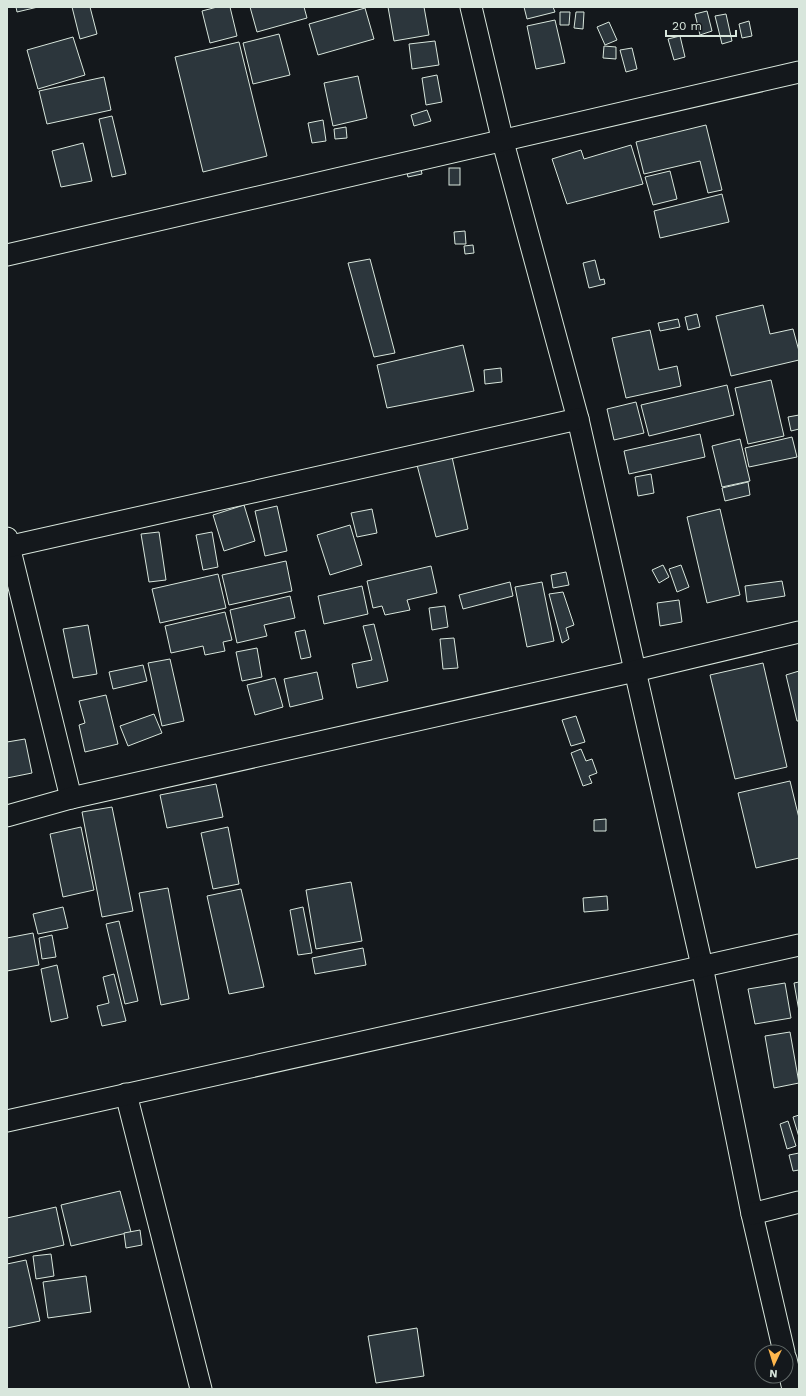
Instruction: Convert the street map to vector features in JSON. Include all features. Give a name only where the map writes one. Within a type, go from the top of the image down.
[{"type":"street","points":[[471,7],[503,142],[578,419],[702,966],[752,1214],[782,1344]]},
{"type":"street","points":[[7,255],[503,142],[799,72]]},
{"type":"street","points":[[71,798],[8,544],[578,419]]},
{"type":"street","points":[[7,816],[71,798],[635,671],[799,632]]},
{"type":"street","points":[[7,1121],[799,945]]},
{"type":"street","points":[[126,1094],[201,1389]]},
{"type":"street","points":[[752,1214],[799,1202]]},
{"type":"building","points":[[16,7],[38,7],[17,12]]},
{"type":"building","points":[[72,7],[90,7],[97,34],[80,39]]},
{"type":"building","points":[[217,7],[230,7],[237,36],[210,43],[202,11]]},
{"type":"building","points":[[250,7],[304,7],[307,18],[257,32]]},
{"type":"building","points":[[388,7],[424,7],[429,35],[394,41]]},
{"type":"building","points":[[524,7],[553,7],[555,12],[527,19]]},
{"type":"building","points":[[365,8],[374,39],[318,55],[309,24]]},
{"type":"building","points":[[707,11],[712,31],[700,35],[695,14]]},
{"type":"building","points":[[560,12],[570,12],[569,25],[560,25]]},
{"type":"building","points":[[576,12],[584,12],[583,29],[574,28]]},
{"type":"building","points":[[726,14],[732,41],[722,44],[715,16]]},
{"type":"building","points":[[555,20],[565,63],[536,69],[527,26]]},
{"type":"building","points":[[749,21],[752,36],[742,38],[739,24]]},
{"type":"building","points":[[609,22],[617,40],[605,45],[597,27]]},
{"type":"building","points":[[279,34],[290,75],[253,84],[243,43]]},
{"type":"building","points":[[680,36],[685,57],[674,60],[668,39]]},
{"type":"building","points":[[73,37],[85,75],[38,89],[27,50]]},
{"type":"building","points":[[435,41],[439,65],[412,69],[409,44]]},
{"type":"building","points":[[239,42],[267,156],[203,172],[175,57]]},
{"type":"building","points":[[604,46],[616,47],[616,59],[603,58]]},
{"type":"building","points":[[632,48],[637,69],[626,72],[620,50]]},
{"type":"building","points":[[437,75],[442,102],[426,105],[422,78]]},
{"type":"building","points":[[358,76],[367,118],[333,126],[324,83]]},
{"type":"building","points":[[104,77],[111,110],[47,124],[39,91]]},
{"type":"building","points":[[427,110],[431,121],[414,126],[411,115]]},
{"type":"building","points":[[112,116],[126,174],[112,177],[99,119]]},
{"type":"building","points":[[323,120],[326,141],[312,143],[308,123]]},
{"type":"building","points":[[706,125],[722,190],[708,193],[700,161],[644,174],[636,142]]},
{"type":"building","points":[[346,127],[347,138],[335,139],[334,129]]},
{"type":"building","points":[[83,143],[92,181],[61,187],[52,151]]},
{"type":"building","points":[[631,145],[643,184],[567,204],[552,159],[581,150],[584,159]]},
{"type":"building","points":[[420,164],[422,174],[408,177],[406,168]]},
{"type":"building","points":[[449,168],[460,168],[460,185],[449,185]]},
{"type":"building","points":[[670,171],[677,199],[653,205],[645,177]]},
{"type":"building","points":[[722,194],[729,222],[660,238],[654,211]]},
{"type":"building","points":[[465,231],[466,244],[455,244],[454,232]]},
{"type":"building","points":[[473,245],[474,253],[465,254],[464,246]]},
{"type":"building","points":[[370,259],[395,353],[374,357],[348,263]]},
{"type":"building","points":[[595,260],[600,280],[604,279],[605,284],[589,288],[583,263]]},
{"type":"building","points":[[763,305],[770,334],[793,329],[799,351],[799,360],[731,376],[716,316]]},
{"type":"building","points":[[697,314],[700,327],[688,330],[685,317]]},
{"type":"building","points":[[678,319],[680,327],[660,331],[658,323]]},
{"type":"building","points":[[650,330],[659,370],[677,366],[681,386],[626,398],[612,338]]},
{"type":"building","points":[[463,345],[474,391],[387,408],[377,365]]},
{"type":"building","points":[[501,368],[502,382],[485,384],[484,370]]},
{"type":"building","points":[[771,380],[784,436],[748,444],[735,388]]},
{"type":"building","points":[[727,385],[734,415],[649,436],[641,405]]},
{"type":"building","points":[[636,402],[644,433],[614,440],[607,409]]},
{"type":"building","points":[[799,415],[799,429],[791,431],[788,417]]},
{"type":"building","points":[[700,434],[705,457],[629,474],[624,451]]},
{"type":"building","points":[[792,437],[797,457],[749,467],[745,448]]},
{"type":"building","points":[[740,439],[750,481],[722,487],[712,446]]},
{"type":"building","points":[[452,457],[468,529],[436,537],[417,465]]},
{"type":"building","points":[[651,474],[654,493],[638,496],[635,477]]},
{"type":"building","points":[[748,482],[750,495],[725,501],[722,488]]},
{"type":"building","points":[[244,505],[255,541],[224,551],[213,515]]},
{"type":"building","points":[[277,506],[287,551],[265,556],[255,511]]},
{"type":"building","points":[[372,509],[377,533],[357,537],[351,513]]},
{"type":"building","points":[[720,509],[740,595],[707,603],[687,517]]},
{"type":"building","points":[[350,525],[362,565],[330,575],[317,535]]},
{"type":"building","points":[[159,532],[166,580],[149,582],[141,534]]},
{"type":"building","points":[[212,532],[218,567],[203,570],[196,535]]},
{"type":"building","points":[[286,561],[292,591],[229,605],[222,575]]},
{"type":"building","points":[[663,565],[669,577],[659,583],[652,570]]},
{"type":"building","points":[[681,565],[689,587],[677,592],[669,569]]},
{"type":"building","points":[[431,566],[437,593],[407,600],[410,610],[385,615],[382,606],[373,608],[367,581]]},
{"type":"building","points":[[566,572],[569,585],[553,588],[551,575]]},
{"type":"building","points":[[218,574],[226,608],[160,623],[152,589]]},
{"type":"building","points":[[782,581],[785,596],[747,602],[745,586]]},
{"type":"building","points":[[510,582],[513,596],[463,609],[459,595]]},
{"type":"building","points":[[542,582],[554,641],[527,647],[515,587]]},
{"type":"building","points":[[362,586],[368,614],[324,624],[318,596]]},
{"type":"building","points":[[563,592],[574,625],[566,628],[569,639],[562,643],[549,594]]},
{"type":"building","points":[[290,596],[295,618],[264,625],[267,636],[237,643],[230,610]]},
{"type":"building","points":[[679,600],[682,622],[660,626],[657,603]]},
{"type":"building","points":[[445,606],[448,627],[432,630],[429,608]]},
{"type":"building","points":[[225,612],[232,640],[223,642],[225,651],[205,655],[203,646],[171,653],[165,626]]},
{"type":"building","points":[[374,624],[388,681],[357,688],[352,664],[372,660],[363,626]]},
{"type":"building","points":[[88,625],[97,674],[73,678],[63,629]]},
{"type":"building","points":[[305,630],[311,657],[301,659],[295,632]]},
{"type":"building","points":[[454,638],[458,668],[443,669],[440,639]]},
{"type":"building","points":[[257,648],[262,677],[242,681],[236,652]]},
{"type":"building","points":[[170,659],[184,721],[162,726],[148,663]]},
{"type":"building","points":[[763,663],[787,767],[735,779],[710,675]]},
{"type":"building","points":[[143,665],[147,681],[113,689],[109,672]]},
{"type":"building","points":[[799,671],[799,721],[797,721],[786,675]]},
{"type":"building","points":[[317,672],[323,699],[290,707],[284,679]]},
{"type":"building","points":[[275,678],[283,707],[255,715],[247,685]]},
{"type":"building","points":[[106,695],[118,744],[85,752],[79,725],[85,723],[79,701]]},
{"type":"building","points":[[154,714],[162,733],[128,746],[120,726]]},
{"type":"building","points":[[576,716],[585,742],[571,746],[562,720]]},
{"type":"building","points":[[25,739],[32,773],[7,778],[7,742]]},
{"type":"building","points":[[581,749],[586,761],[592,759],[597,773],[589,776],[592,783],[583,786],[571,753]]},
{"type":"building","points":[[790,781],[799,818],[799,858],[756,868],[738,793]]},
{"type":"building","points":[[216,784],[223,817],[167,828],[160,795]]},
{"type":"building","points":[[112,807],[133,911],[102,917],[82,812]]},
{"type":"building","points":[[606,819],[606,831],[594,831],[594,820]]},
{"type":"building","points":[[81,827],[94,890],[63,897],[50,834]]},
{"type":"building","points":[[228,827],[239,884],[213,889],[201,833]]},
{"type":"building","points":[[351,882],[362,941],[316,949],[306,890]]},
{"type":"building","points":[[168,888],[189,999],[161,1005],[139,893]]},
{"type":"building","points":[[241,889],[264,987],[229,994],[207,896]]},
{"type":"building","points":[[607,896],[608,910],[584,912],[583,898]]},
{"type":"building","points":[[63,907],[68,928],[38,934],[33,914]]},
{"type":"building","points":[[303,907],[312,953],[298,955],[290,910]]},
{"type":"building","points":[[119,921],[138,1001],[125,1004],[106,924]]},
{"type":"building","points":[[33,933],[39,965],[7,971],[7,938]]},
{"type":"building","points":[[52,935],[56,957],[42,959],[39,938]]},
{"type":"building","points":[[363,948],[366,965],[315,974],[312,958]]},
{"type":"building","points":[[57,965],[68,1018],[51,1022],[41,969]]},
{"type":"building","points":[[114,974],[126,1021],[102,1026],[97,1006],[109,1003],[103,977]]},
{"type":"building","points":[[799,982],[799,1011],[794,983]]},
{"type":"building","points":[[785,983],[791,1018],[755,1024],[748,989]]},
{"type":"building","points":[[790,1032],[799,1083],[774,1088],[765,1036]]},
{"type":"building","points":[[799,1115],[799,1137],[793,1117]]},
{"type":"building","points":[[788,1121],[796,1146],[787,1149],[780,1124]]},
{"type":"building","points":[[799,1153],[799,1170],[793,1171],[789,1155]]},
{"type":"building","points":[[120,1191],[131,1232],[71,1246],[61,1205]]},
{"type":"building","points":[[56,1207],[64,1245],[7,1258],[7,1218]]},
{"type":"building","points":[[140,1230],[142,1245],[126,1248],[124,1233]]},
{"type":"building","points":[[51,1254],[54,1276],[36,1279],[33,1256]]},
{"type":"building","points":[[26,1260],[40,1321],[7,1328],[7,1264]]},
{"type":"building","points":[[86,1276],[91,1312],[48,1318],[43,1282]]},
{"type":"building","points":[[417,1328],[424,1376],[376,1383],[368,1336]]}]
